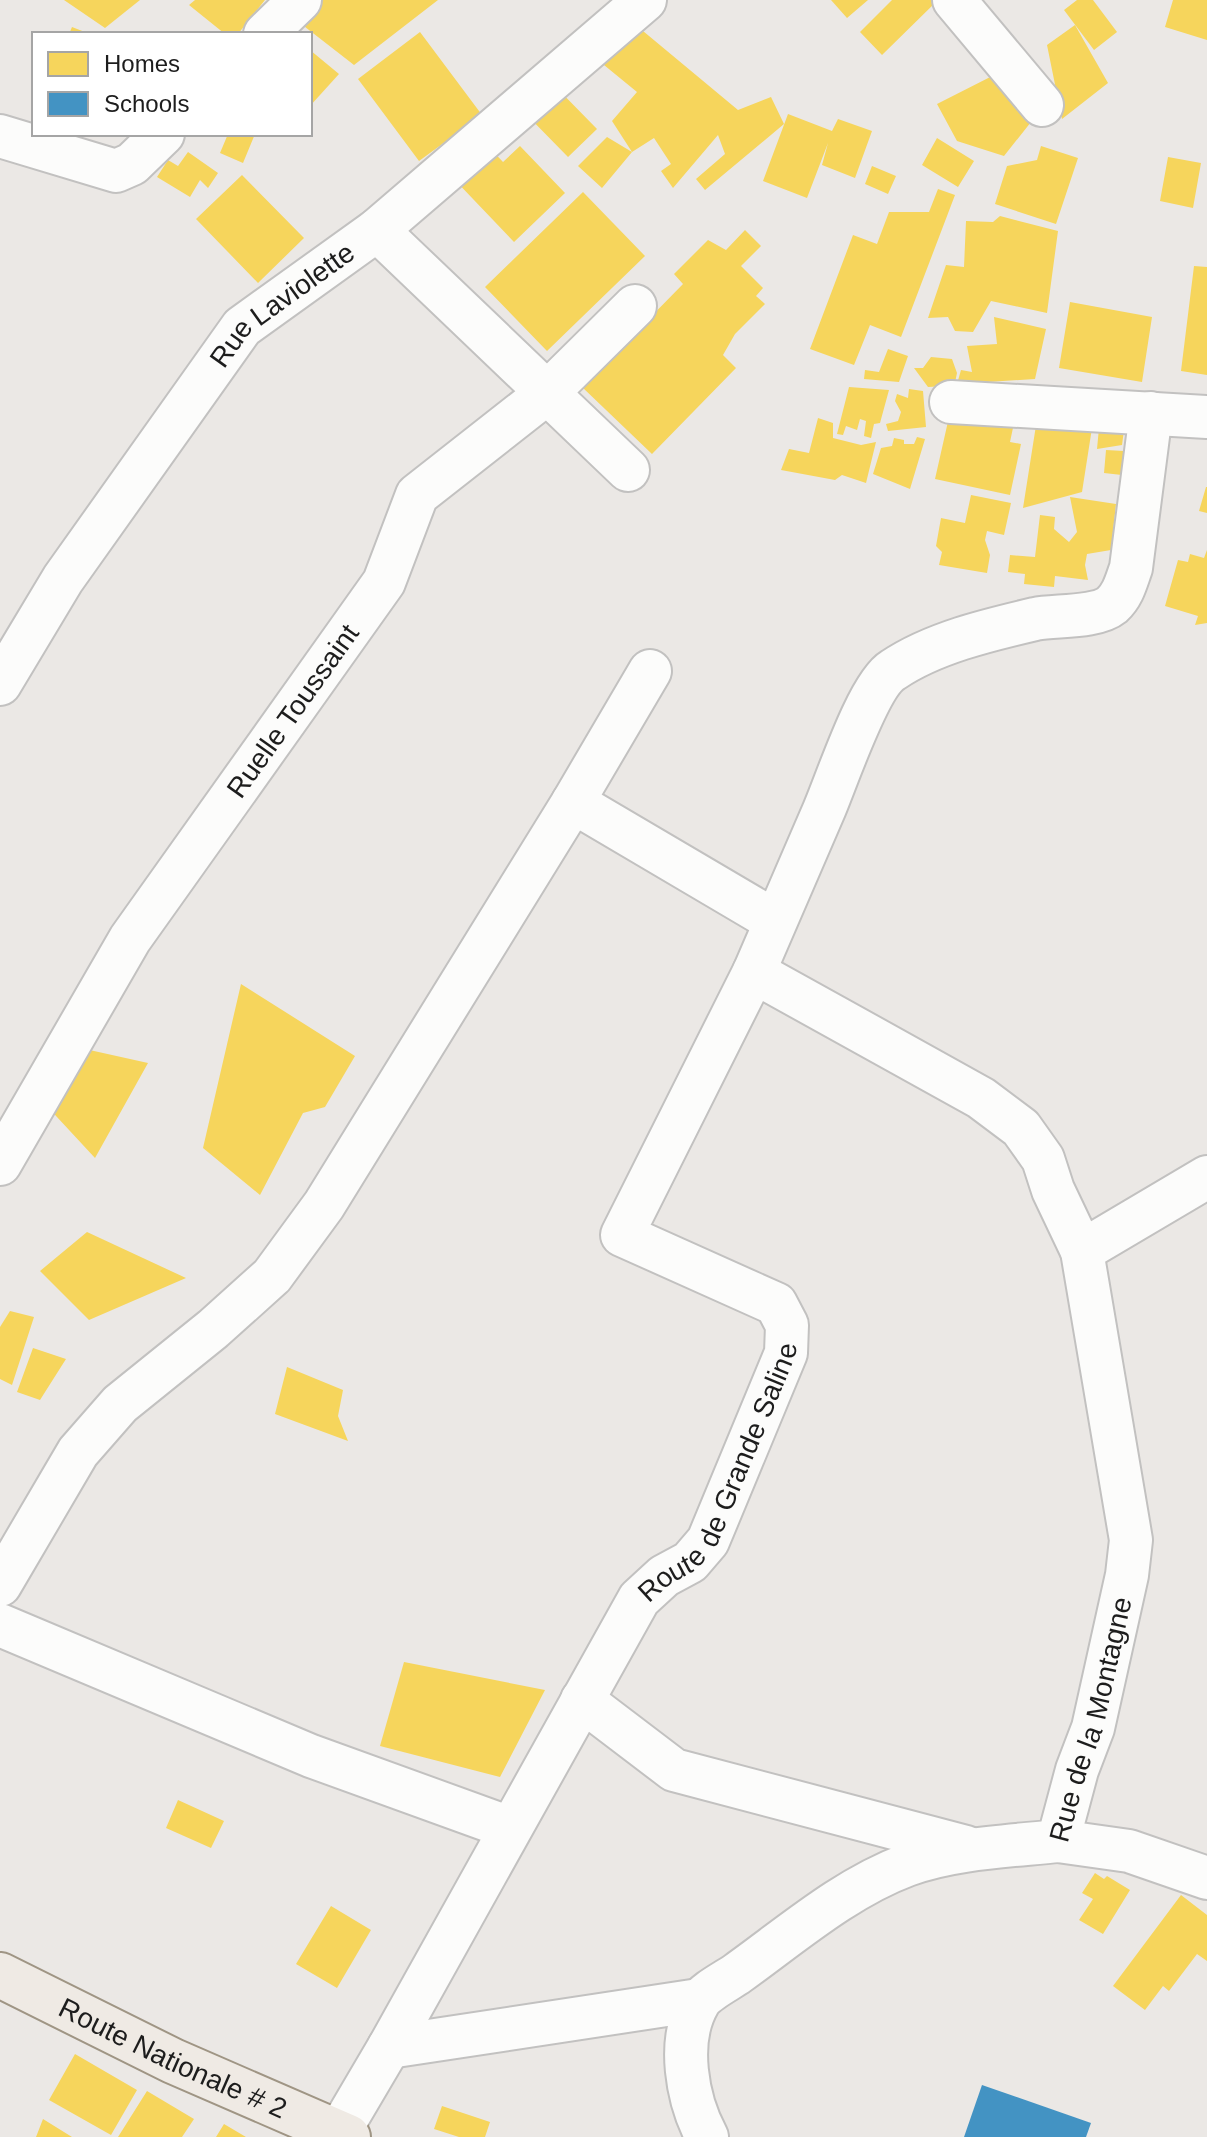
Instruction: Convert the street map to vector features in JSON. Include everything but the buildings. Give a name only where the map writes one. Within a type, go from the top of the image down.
[{"type":"main road","name":"Route Nationale # 2","points":[[0,1975],[173,2061],[343,2135]]},
{"type":"street","points":[[267,32],[300,0]]},
{"type":"street","name":"Rue Laviolette","points":[[0,684],[63,579],[242,327],[377,230],[645,0]]},
{"type":"street","points":[[954,0],[1042,105]]},
{"type":"street","points":[[0,136],[116,171],[132,164],[161,136]]},
{"type":"street","points":[[377,230],[628,470]]},
{"type":"street","name":"Ruelle Toussaint","points":[[0,1164],[130,939],[384,582],[417,495],[547,393],[635,306]]},
{"type":"street","points":[[951,402],[1207,417]]},
{"type":"street","points":[[1151,413],[1131,568],[1124,590],[1110,607],[1083,614],[1037,619],[984,633],[919,655],[888,672],[861,717],[825,809],[754,972],[981,1098],[1021,1128],[1043,1159],[1053,1190],[1082,1251],[1207,1177]]},
{"type":"street","points":[[0,1585],[78,1452],[120,1404],[213,1329],[272,1276],[324,1205],[573,802],[650,671]]},
{"type":"street","points":[[573,802],[775,921]]},
{"type":"street","name":"Route de Grande Saline","points":[[343,2135],[639,1599],[664,1576],[690,1562],[708,1541],[786,1353],[787,1325],[776,1304],[622,1235],[754,972]]},
{"type":"street","name":"Rue de la Montagne","points":[[699,2000],[847,1896],[908,1865],[975,1850],[1058,1841],[1077,1770],[1093,1728],[1127,1575],[1131,1540],[1082,1251]]},
{"type":"street","points":[[0,1625],[311,1756],[510,1828]]},
{"type":"street","points":[[582,1700],[674,1770],[975,1850]]},
{"type":"street","points":[[1058,1841],[1129,1851],[1205,1873]]},
{"type":"street","points":[[389,2047],[699,2000],[687,2037],[686,2068],[696,2117],[707,2137]]}]
